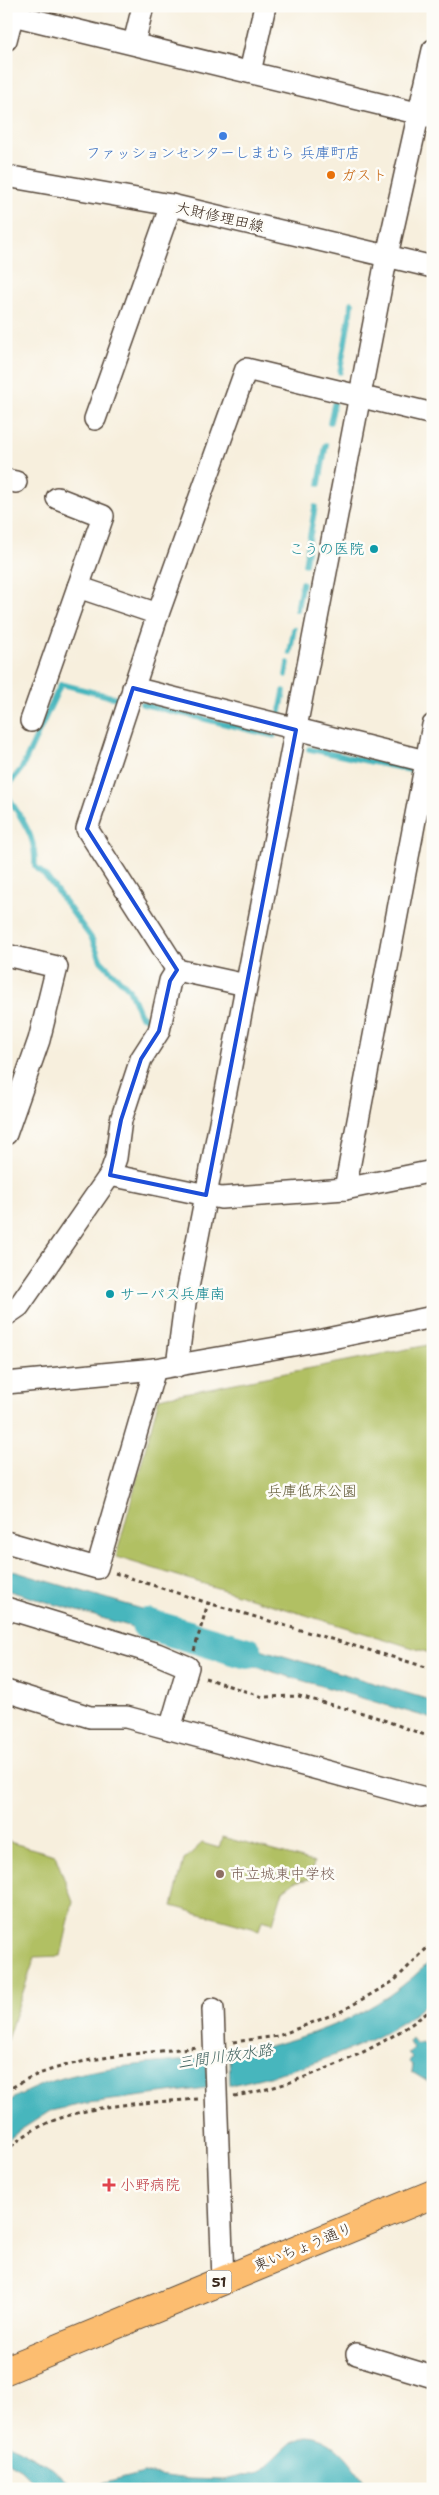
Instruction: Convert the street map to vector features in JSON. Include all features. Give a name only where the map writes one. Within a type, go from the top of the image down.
[{"type":"main road","name":"東いちょう通り","points":[[6,2370],[433,2194]]},
{"type":"street","points":[[134,43],[143,6]]},
{"type":"street","points":[[250,72],[265,6]]},
{"type":"street","points":[[6,40],[14,11],[134,43],[426,115]]},
{"type":"street","points":[[177,1366],[185,1303],[387,255],[426,115],[433,50]]},
{"type":"street","name":"大財修理田線","points":[[6,176],[171,205],[433,267]]},
{"type":"street","points":[[95,419],[171,205]]},
{"type":"street","points":[[246,985],[177,970],[87,829],[133,688],[246,369],[433,414]]},
{"type":"street","points":[[31,721],[103,516],[56,498]]},
{"type":"street","points":[[78,587],[158,614]]},
{"type":"street","points":[[133,688],[429,762]]},
{"type":"street","points":[[345,1189],[429,762],[433,726]]},
{"type":"street","points":[[6,955],[56,967],[39,1040],[6,1134]]},
{"type":"street","points":[[6,1315],[19,1306],[110,1174],[116,1158],[121,1120],[141,1059],[160,1031],[170,981],[177,970]]},
{"type":"street","points":[[110,1174],[221,1198],[345,1189],[433,1171]]},
{"type":"street","points":[[6,1383],[177,1366],[322,1340],[433,1317]]},
{"type":"street","points":[[6,1542],[98,1568],[154,1369]]},
{"type":"street","points":[[6,1608],[190,1663],[170,1729]]},
{"type":"street","points":[[6,1691],[90,1717],[126,1717],[421,1797]]},
{"type":"street","points":[[213,2008],[218,2098],[220,2227],[223,2280]]},
{"type":"street","points":[[357,2354],[433,2378]]},
{"type":"path","points":[[98,1568],[208,1603],[433,1669]]},
{"type":"path","points":[[208,1603],[190,1663],[208,1680],[263,1697],[299,1696],[370,1715],[433,1738]]},
{"type":"highlighted area","points":[[133,688],[296,730],[206,1195],[110,1175],[121,1120],[141,1059],[159,1031],[170,981],[177,970],[87,829]]},
{"type":"green space","name":"兵庫低床公園","points":[[433,1344],[433,1654],[116,1557],[159,1398]]},
{"type":"green space","points":[[222,1837],[314,1862],[310,1879],[294,1882],[283,1890],[273,1923],[262,1920],[259,1930],[172,1906],[184,1860],[202,1843],[219,1848]]},
{"type":"green space","points":[[6,1841],[55,1855],[73,1902],[61,1956],[35,1957],[6,2042]]},
{"type":"water","points":[[6,1569],[193,1624],[187,1643],[6,1590]]},
{"type":"water","points":[[207,1633],[433,1701],[433,1719],[202,1651]]},
{"type":"water","points":[[433,1958],[433,1998],[401,2023],[379,2036],[316,2062],[230,2085],[229,2055],[286,2041],[339,2023],[388,1996]]},
{"type":"water","points":[[412,2038],[416,2045],[423,2043],[433,2053],[433,2085],[412,2072],[413,2066],[409,2062],[412,2057],[408,2053],[413,2049],[409,2042]]},
{"type":"water","points":[[207,2058],[207,2088],[88,2103],[50,2111],[19,2131],[6,2142],[6,2103],[29,2090],[52,2081],[103,2069]]},
{"type":"water","points":[[307,2436],[327,2442],[335,2448],[350,2463],[369,2489],[334,2487],[330,2489],[82,2489],[144,2473],[188,2479],[224,2480],[260,2472],[292,2442]]},
{"type":"water","points":[[6,2442],[52,2468],[75,2489],[40,2489],[20,2469],[6,2461]]},
{"type":"waterway","points":[[340,372],[352,303]]},
{"type":"waterway","points":[[330,422],[334,404]]},
{"type":"waterway","points":[[319,484],[326,445]]},
{"type":"waterway","points":[[305,564],[315,507]]},
{"type":"waterway","points":[[297,610],[302,583]]},
{"type":"waterway","points":[[290,652],[294,629]]},
{"type":"waterway","points":[[286,675],[288,663]]},
{"type":"waterway","points":[[8,786],[22,768],[61,684],[116,698]]},
{"type":"waterway","points":[[280,712],[284,691]]},
{"type":"waterway","points":[[142,704],[274,736]]},
{"type":"waterway","points":[[309,749],[410,770]]},
{"type":"waterway","points":[[6,791],[30,834],[35,854],[35,866],[48,879],[92,939],[101,961],[129,989],[140,1015],[156,1023]]},
{"type":"waterway","points":[[147,1624],[247,1653]]},
{"type":"place","name":"ファッションセンターしまむら 兵庫町店","points":[[223,136]]},
{"type":"place","name":"ガスト","points":[[331,175]]},
{"type":"place","name":"こうの医院","points":[[374,549]]},
{"type":"place","name":"サーパス兵庫南","points":[[110,1294]]},
{"type":"place","name":"市立城東中学校","points":[[220,1874]]},
{"type":"place","name":"小野病院","points":[[109,2185]]},
{"type":"water label","name":"三間川放水路","points":[[225,2056]]}]
